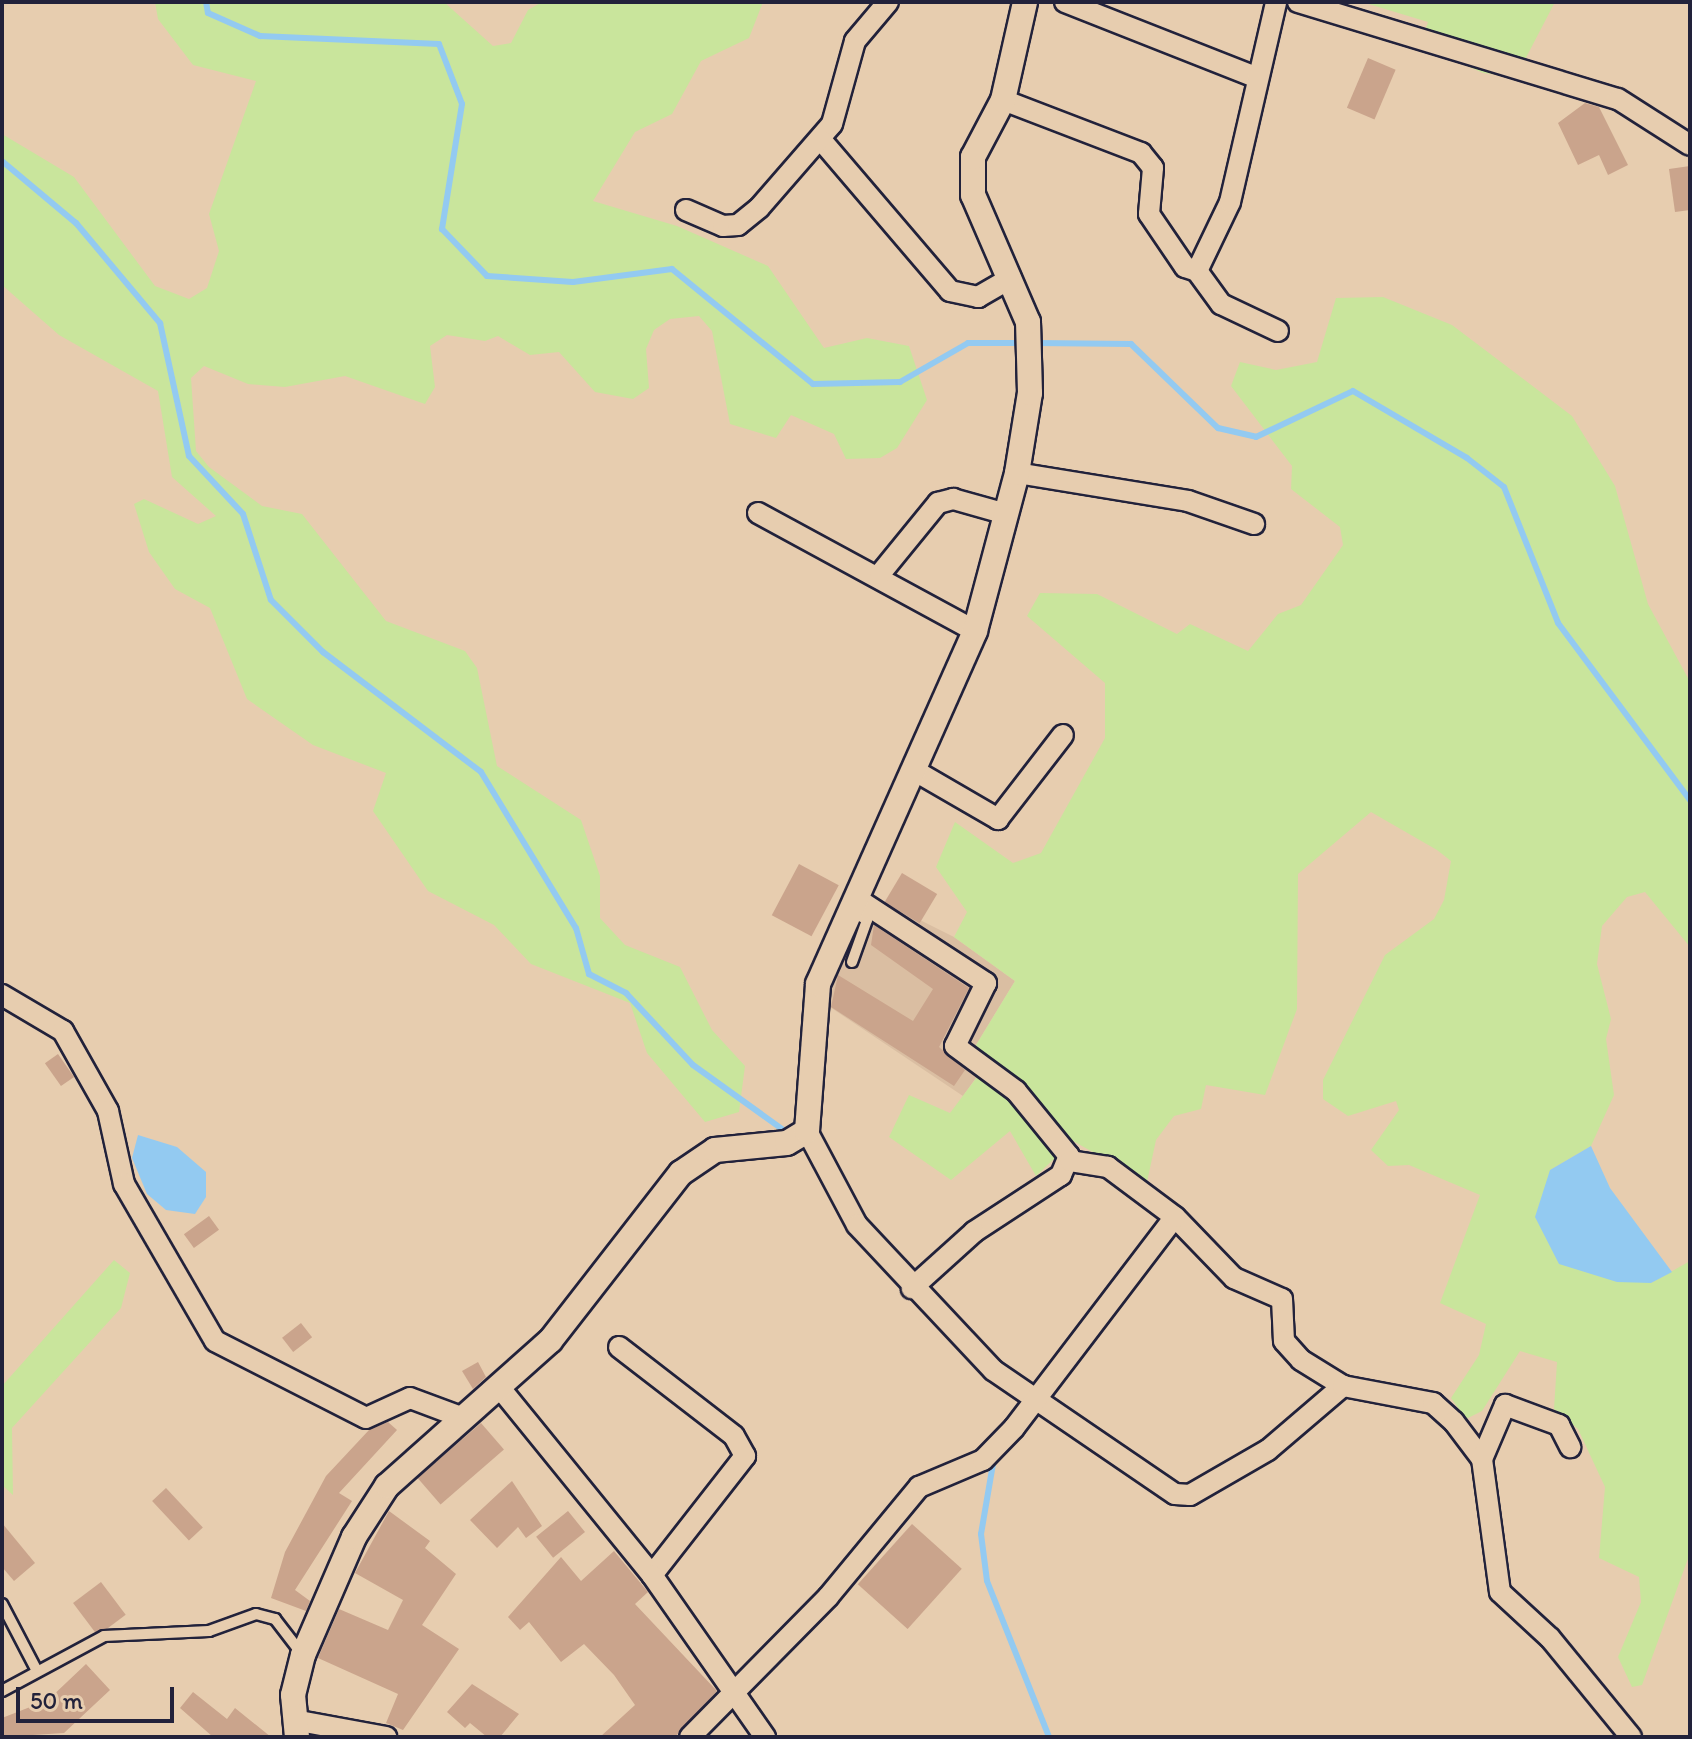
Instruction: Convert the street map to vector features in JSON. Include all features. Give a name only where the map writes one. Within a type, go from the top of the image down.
[{"type":"street","points":[[686,210],[738,225],[822,141],[844,99],[855,41],[888,2]]},
{"type":"street","points":[[1025,2],[1003,100],[973,157],[973,195],[991,250],[1011,278],[1028,322],[1030,359],[1017,473],[975,631],[917,772],[813,999],[801,1136],[837,1195],[912,1288],[1034,1401],[1183,1497],[1268,1450],[1336,1392]]},
{"type":"street","points":[[1065,2],[1258,78]]},
{"type":"street","points":[[1197,271],[1230,202],[1276,2]]},
{"type":"street","points":[[1298,2],[1618,99],[1690,145]]},
{"type":"street","points":[[1003,100],[1141,153],[1153,168],[1151,221],[1185,267],[1197,271],[1221,304],[1278,331]]},
{"type":"street","points":[[822,141],[950,291],[978,297],[1011,278]]},
{"type":"street","points":[[1017,473],[1188,501],[1254,524]]},
{"type":"street","points":[[880,574],[938,503],[953,499],[1006,514]]},
{"type":"street","points":[[758,513],[880,574],[897,592],[975,631]]},
{"type":"street","points":[[917,772],[998,819],[1063,735]]},
{"type":"street","points":[[856,906],[986,983],[955,1046],[1016,1091],[1070,1161],[1108,1167],[1175,1217],[1234,1278],[1276,1294],[1288,1350],[1336,1392],[1438,1406],[1482,1459]]},
{"type":"street","points":[[2,995],[63,1031],[108,1111],[124,1184],[215,1341],[366,1418],[410,1398],[461,1417]]},
{"type":"street","points":[[386,1737],[295,1728],[303,1655],[372,1507],[461,1417],[500,1388],[550,1341],[681,1173],[715,1150],[801,1136]]},
{"type":"street","points":[[912,1288],[1070,1161]]},
{"type":"street","points":[[690,1737],[919,1487],[983,1460],[1034,1401],[1175,1217]]},
{"type":"street","points":[[619,1347],[734,1436],[745,1456],[652,1575]]},
{"type":"street","points":[[500,1388],[652,1575],[765,1737]]},
{"type":"street","points":[[1570,1447],[1559,1425],[1505,1405],[1482,1459],[1500,1592],[1550,1638],[1631,1737]]},
{"type":"lane","points":[[852,962],[867,920],[856,906]]},
{"type":"lane","points":[[2,1604],[37,1671]]},
{"type":"lane","points":[[2,1691],[104,1636],[209,1631],[256,1614],[275,1619],[303,1655]]},
{"type":"shaded area","points":[[872,896],[954,937],[1015,981],[973,1050],[983,1068],[963,1096],[818,999]]},
{"type":"green space","points":[[155,2],[444,2],[493,46],[511,43],[528,10],[542,2],[763,2],[749,38],[701,61],[672,114],[635,132],[593,201],[677,226],[768,266],[824,348],[867,338],[909,346],[927,400],[897,448],[880,458],[846,459],[834,434],[791,415],[776,438],[730,424],[712,331],[699,316],[670,319],[654,330],[646,349],[649,388],[633,399],[595,392],[559,352],[530,355],[498,336],[485,341],[447,335],[430,346],[435,387],[425,404],[345,376],[285,387],[248,384],[204,366],[191,378],[196,451],[209,467],[262,506],[302,514],[386,621],[465,651],[477,668],[497,766],[581,820],[600,876],[600,918],[625,945],[680,967],[712,1030],[745,1066],[739,1112],[705,1122],[647,1053],[630,1003],[531,964],[494,925],[428,891],[373,811],[386,773],[313,745],[247,699],[210,608],[175,589],[149,552],[134,504],[144,499],[198,524],[216,516],[172,477],[158,391],[59,335],[2,285],[2,134],[74,177],[155,286],[189,299],[207,288],[219,251],[209,214],[256,81],[193,65],[158,19]]},
{"type":"green space","points":[[1362,2],[1555,2],[1516,77],[1483,73],[1420,45],[1428,22]]},
{"type":"green space","points":[[1383,297],[1452,325],[1572,416],[1615,486],[1648,604],[1690,682],[1690,947],[1645,892],[1627,897],[1602,926],[1597,964],[1611,1019],[1606,1039],[1614,1095],[1591,1146],[1550,1170],[1651,1283],[1690,1261],[1690,1553],[1642,1685],[1632,1687],[1618,1657],[1641,1602],[1639,1577],[1599,1558],[1605,1487],[1578,1429],[1554,1409],[1557,1362],[1520,1351],[1482,1411],[1466,1419],[1451,1398],[1479,1355],[1486,1324],[1440,1303],[1480,1195],[1409,1165],[1388,1166],[1371,1150],[1399,1110],[1396,1101],[1348,1116],[1323,1099],[1323,1080],[1385,955],[1434,919],[1444,900],[1451,861],[1437,850],[1371,812],[1298,874],[1297,1009],[1265,1095],[1206,1085],[1201,1109],[1174,1116],[1156,1140],[1147,1182],[1073,1141],[1036,1176],[1010,1131],[951,1180],[889,1137],[909,1095],[950,1113],[983,1069],[973,1050],[1015,981],[954,937],[967,912],[936,867],[955,822],[1013,863],[1041,853],[1105,738],[1105,683],[1027,616],[1040,593],[1097,594],[1177,634],[1190,624],[1248,651],[1278,614],[1301,605],[1343,545],[1340,527],[1291,489],[1292,466],[1231,386],[1240,362],[1276,370],[1317,362],[1336,298]]},
{"type":"green space","points":[[114,1260],[130,1273],[121,1308],[12,1428],[13,1495],[2,1485],[2,1386]]},
{"type":"water","points":[[138,1135],[177,1147],[206,1172],[206,1197],[195,1214],[166,1210],[147,1194],[132,1158]]},
{"type":"water","points":[[1591,1146],[1610,1188],[1672,1272],[1651,1283],[1617,1282],[1559,1264],[1535,1217],[1550,1170]]},
{"type":"building","points":[[1368,58],[1396,70],[1375,119],[1347,108]]},
{"type":"building","points":[[1585,103],[1599,107],[1628,165],[1608,175],[1599,155],[1578,165],[1558,123]]},
{"type":"building","points":[[1690,166],[1690,210],[1675,212],[1669,169]]},
{"type":"building","points":[[799,864],[839,885],[812,936],[772,915]]},
{"type":"building","points":[[902,873],[937,894],[920,923],[884,902]]},
{"type":"building","points":[[874,925],[969,988],[939,1047],[965,1070],[954,1086],[831,1007],[838,975],[913,1021],[933,989],[871,945]]},
{"type":"building","points":[[58,1054],[74,1077],[61,1086],[45,1063]]},
{"type":"building","points":[[209,1216],[219,1230],[194,1248],[184,1234]]},
{"type":"building","points":[[301,1323],[312,1337],[293,1352],[282,1338]]},
{"type":"building","points":[[478,1362],[486,1377],[473,1389],[462,1371]]},
{"type":"building","points":[[388,1422],[397,1430],[339,1493],[352,1501],[295,1590],[310,1601],[306,1611],[271,1598],[285,1552],[326,1476],[369,1430]]},
{"type":"building","points":[[481,1423],[504,1449],[441,1505],[418,1478]]},
{"type":"building","points":[[512,1481],[542,1526],[526,1538],[518,1527],[497,1548],[470,1520]]},
{"type":"building","points":[[166,1488],[203,1527],[189,1540],[152,1501]]},
{"type":"building","points":[[389,1511],[430,1541],[425,1548],[456,1574],[422,1625],[459,1649],[403,1730],[386,1723],[398,1694],[318,1658],[339,1609],[388,1630],[403,1600],[355,1573]]},
{"type":"building","points":[[568,1511],[585,1532],[553,1558],[536,1537]]},
{"type":"building","points":[[2,1523],[35,1563],[14,1581],[2,1567]]},
{"type":"building","points":[[912,1524],[962,1569],[908,1629],[858,1584]]},
{"type":"building","points":[[614,1551],[648,1592],[635,1604],[717,1691],[675,1737],[600,1737],[635,1705],[614,1675],[584,1644],[561,1662],[529,1622],[520,1630],[508,1617],[561,1557],[581,1581]]},
{"type":"building","points":[[101,1582],[126,1615],[98,1636],[73,1603]]},
{"type":"building","points":[[86,1664],[110,1690],[64,1733],[2,1737],[2,1718],[48,1700]]},
{"type":"building","points":[[472,1684],[519,1714],[500,1737],[487,1737],[470,1723],[465,1728],[447,1712]]},
{"type":"building","points":[[193,1692],[227,1719],[235,1708],[271,1737],[213,1737],[180,1708]]},
{"type":"waterway","points":[[206,2],[208,13],[260,36],[439,44],[462,104],[442,229],[487,276],[573,282],[672,269],[813,384],[900,382],[968,343],[1024,343]]},
{"type":"waterway","points":[[2,161],[76,223],[160,323],[189,456],[243,514],[271,600],[323,652],[481,772],[576,928],[589,974],[626,993],[693,1065],[789,1134]]},
{"type":"waterway","points":[[1036,343],[1131,344],[1218,428],[1256,437],[1353,391],[1467,458],[1504,487],[1558,623],[1690,800]]},
{"type":"waterway","points":[[994,1458],[981,1534],[987,1581],[1049,1737]]}]
